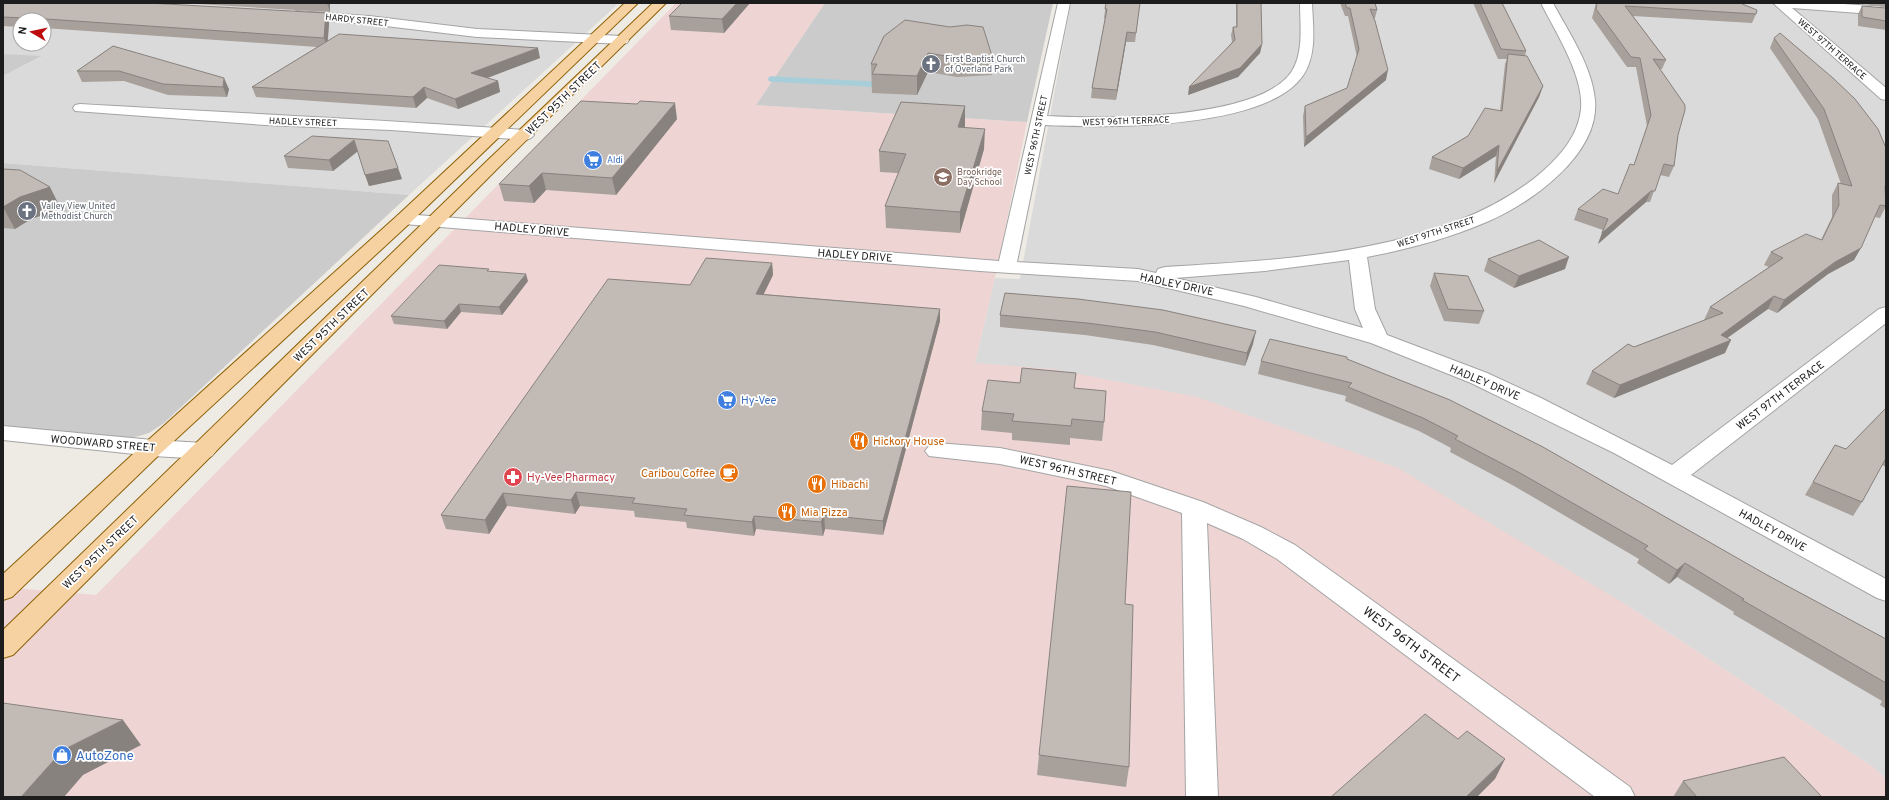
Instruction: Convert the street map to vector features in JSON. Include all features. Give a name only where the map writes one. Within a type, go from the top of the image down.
[{"type":"main road","name":"WEST 95TH STREET","points":[[3,590],[153,448],[404,218],[592,39],[632,3]]},
{"type":"main road","name":"WEST 95TH STREET","points":[[3,647],[660,3]]},
{"type":"street","name":"WEST 96TH STREET","points":[[1007,267],[1064,3]]},
{"type":"street","name":"WEST 96TH TERRACE","points":[[1039,120],[1107,123],[1168,120],[1225,110],[1269,95],[1290,82],[1297,74],[1306,56],[1306,3]]},
{"type":"street","name":"WEST 97TH STREET","points":[[1138,275],[1232,269],[1310,261],[1357,253],[1418,240],[1486,216],[1522,196],[1550,176],[1572,150],[1582,133],[1588,100],[1582,75],[1547,3]]},
{"type":"street","points":[[1780,3],[1886,11]]},
{"type":"street","name":"WEST 97TH TERRACE","points":[[1780,3],[1886,96]]},
{"type":"street","name":"HARDY STREET","points":[[280,14],[369,20],[477,33],[622,40]]},
{"type":"street","name":"HADLEY STREET","points":[[80,108],[265,120],[391,125],[526,135]]},
{"type":"street","name":"HADLEY DRIVE","points":[[404,218],[1007,267],[1138,275],[1263,305],[1378,339],[1479,378],[1526,400],[1674,476],[1886,591]]},
{"type":"street","points":[[1357,253],[1365,309],[1378,339]]},
{"type":"street","name":"WEST 97TH TERRACE","points":[[1674,476],[1807,376],[1886,313]]},
{"type":"street","name":"WOODWARD STREET","points":[[3,433],[153,448],[204,451]]},
{"type":"street","name":"WEST 96TH STREET","points":[[937,451],[1000,456],[1111,479],[1194,508],[1252,533],[1286,552],[1619,797]]},
{"type":"street","points":[[1194,508],[1202,797]]},
{"type":"shaded area","points":[[3,3],[619,3],[409,195],[3,163],[3,76],[41,57],[3,54]]},
{"type":"shaded area","points":[[676,3],[825,3],[756,105],[1027,122],[995,278],[975,363],[1053,369],[1197,397],[1398,468],[1625,604],[1873,767],[1886,779],[1886,797],[3,797],[3,587],[96,595]]},
{"type":"shaded area","points":[[825,3],[1053,3],[1027,122],[756,105]]},
{"type":"shaded area","points":[[1071,3],[1886,3],[1886,779],[1873,767],[1625,604],[975,363],[995,278],[1020,279]]},
{"type":"shaded area","points":[[3,54],[42,56],[3,76]]},
{"type":"shaded area","points":[[3,163],[409,195],[164,423],[149,433],[135,437],[117,438],[3,426]]},
{"type":"building","points":[[3,3],[148,3],[326,13],[324,38],[52,19],[52,12],[12,12],[12,17],[3,17]]},
{"type":"building","points":[[682,3],[737,3],[722,19],[669,16]]},
{"type":"building","points":[[1106,3],[1140,3],[1136,33],[1127,32],[1117,90],[1092,88],[1107,9],[1105,9]]},
{"type":"building","points":[[1237,3],[1261,3],[1262,44],[1240,68],[1189,87],[1235,40],[1233,27],[1237,27]]},
{"type":"building","points":[[1345,3],[1375,3],[1377,10],[1370,9],[1375,21],[1388,70],[1306,137],[1305,106],[1347,88],[1359,49],[1350,8],[1347,8]]},
{"type":"building","points":[[1480,3],[1502,3],[1526,51],[1501,49]]},
{"type":"building","points":[[1597,3],[1740,3],[1757,10],[1756,14],[1625,6],[1666,60],[1653,59],[1685,105],[1685,110],[1678,135],[1674,166],[1664,164],[1655,191],[1651,191],[1602,233],[1608,219],[1578,209],[1603,189],[1618,194],[1630,164],[1634,165],[1651,115],[1640,58],[1631,57],[1596,9]]},
{"type":"building","points":[[1862,6],[1886,8],[1886,21],[1862,17]]},
{"type":"building","points":[[905,20],[950,27],[967,25],[983,27],[992,56],[957,58],[928,53],[917,76],[872,74],[877,64],[871,64],[884,36]]},
{"type":"building","points":[[1780,33],[1833,78],[1855,99],[1878,129],[1886,148],[1886,206],[1880,205],[1861,248],[1835,262],[1784,300],[1774,296],[1721,335],[1731,340],[1620,385],[1592,371],[1628,344],[1634,347],[1723,313],[1710,307],[1783,258],[1771,252],[1806,234],[1822,240],[1839,205],[1838,183],[1852,186],[1824,109],[1774,38]]},
{"type":"building","points":[[339,34],[538,48],[471,73],[498,81],[455,99],[424,87],[413,97],[252,87]]},
{"type":"building","points":[[113,46],[224,78],[223,87],[163,84],[119,71],[77,71]]},
{"type":"building","points":[[1508,54],[1527,56],[1543,86],[1497,171],[1499,145],[1463,168],[1432,157],[1468,136],[1485,108],[1502,111]]},
{"type":"building","name":"Aldi","points":[[581,101],[637,104],[640,101],[675,103],[612,178],[542,173],[529,186],[499,184]]},
{"type":"building","name":"Brookridge Day School","points":[[901,102],[965,106],[958,127],[985,129],[960,212],[885,206],[906,154],[879,151]]},
{"type":"building","points":[[312,136],[388,141],[398,168],[365,175],[354,140],[329,160],[284,156]]},
{"type":"building","points":[[3,169],[20,170],[50,187],[20,197],[3,207]]},
{"type":"building","points":[[1539,240],[1569,257],[1519,276],[1488,259]]},
{"type":"building","name":"Hy-Vee","points":[[706,258],[772,263],[756,294],[940,309],[883,521],[824,515],[821,522],[754,516],[752,522],[684,515],[687,509],[632,503],[635,498],[576,492],[571,500],[503,493],[485,520],[441,515],[608,279],[690,285]]},
{"type":"building","points":[[439,265],[526,274],[499,307],[459,304],[444,321],[391,316]]},
{"type":"building","points":[[1434,273],[1468,276],[1484,311],[1448,309]]},
{"type":"building","points":[[1005,293],[1078,299],[1163,310],[1256,331],[1247,353],[1155,332],[1087,323],[1000,315]]},
{"type":"building","points":[[1270,339],[1347,357],[1347,359],[1450,400],[1543,447],[1767,575],[1886,639],[1886,683],[1742,600],[1744,599],[1685,563],[1677,570],[1644,549],[1648,546],[1520,473],[1455,439],[1458,436],[1423,418],[1348,387],[1352,383],[1261,361]]},
{"type":"building","points":[[1022,368],[1076,373],[1074,388],[1106,391],[1104,422],[1072,419],[1071,426],[1012,421],[1014,414],[982,411],[988,380],[1020,383]]},
{"type":"building","points":[[1886,408],[1886,458],[1862,502],[1813,482],[1835,445],[1846,449]]},
{"type":"building","points":[[1067,486],[1131,492],[1125,604],[1133,605],[1129,767],[1039,755]]},
{"type":"building","points":[[3,703],[123,720],[63,750],[21,797],[3,797]]},
{"type":"building","points":[[1425,714],[1458,739],[1467,731],[1505,759],[1466,797],[1331,797]]},
{"type":"building","points":[[1784,757],[1822,797],[1697,797],[1683,781]]},
{"type":"waterway","points":[[771,79],[870,84]]},
{"type":"place","name":"First Baptist Church of Overland Park","points":[[931,64]]},
{"type":"place","name":"Aldi","points":[[593,160]]},
{"type":"place","name":"Brookridge Day School","points":[[943,177]]},
{"type":"place","name":"Valley View United Methodist Church","points":[[27,211]]},
{"type":"place","name":"Hy-Vee","points":[[727,400]]},
{"type":"place","name":"Hickory House","points":[[859,441]]},
{"type":"place","name":"Caribou Coffee","points":[[729,473]]},
{"type":"place","name":"Hy-Vee Pharmacy","points":[[513,477]]},
{"type":"place","name":"Hibachi","points":[[817,484]]},
{"type":"place","name":"Mia Pizza","points":[[787,512]]},
{"type":"place","name":"AutoZone","points":[[62,755]]}]
